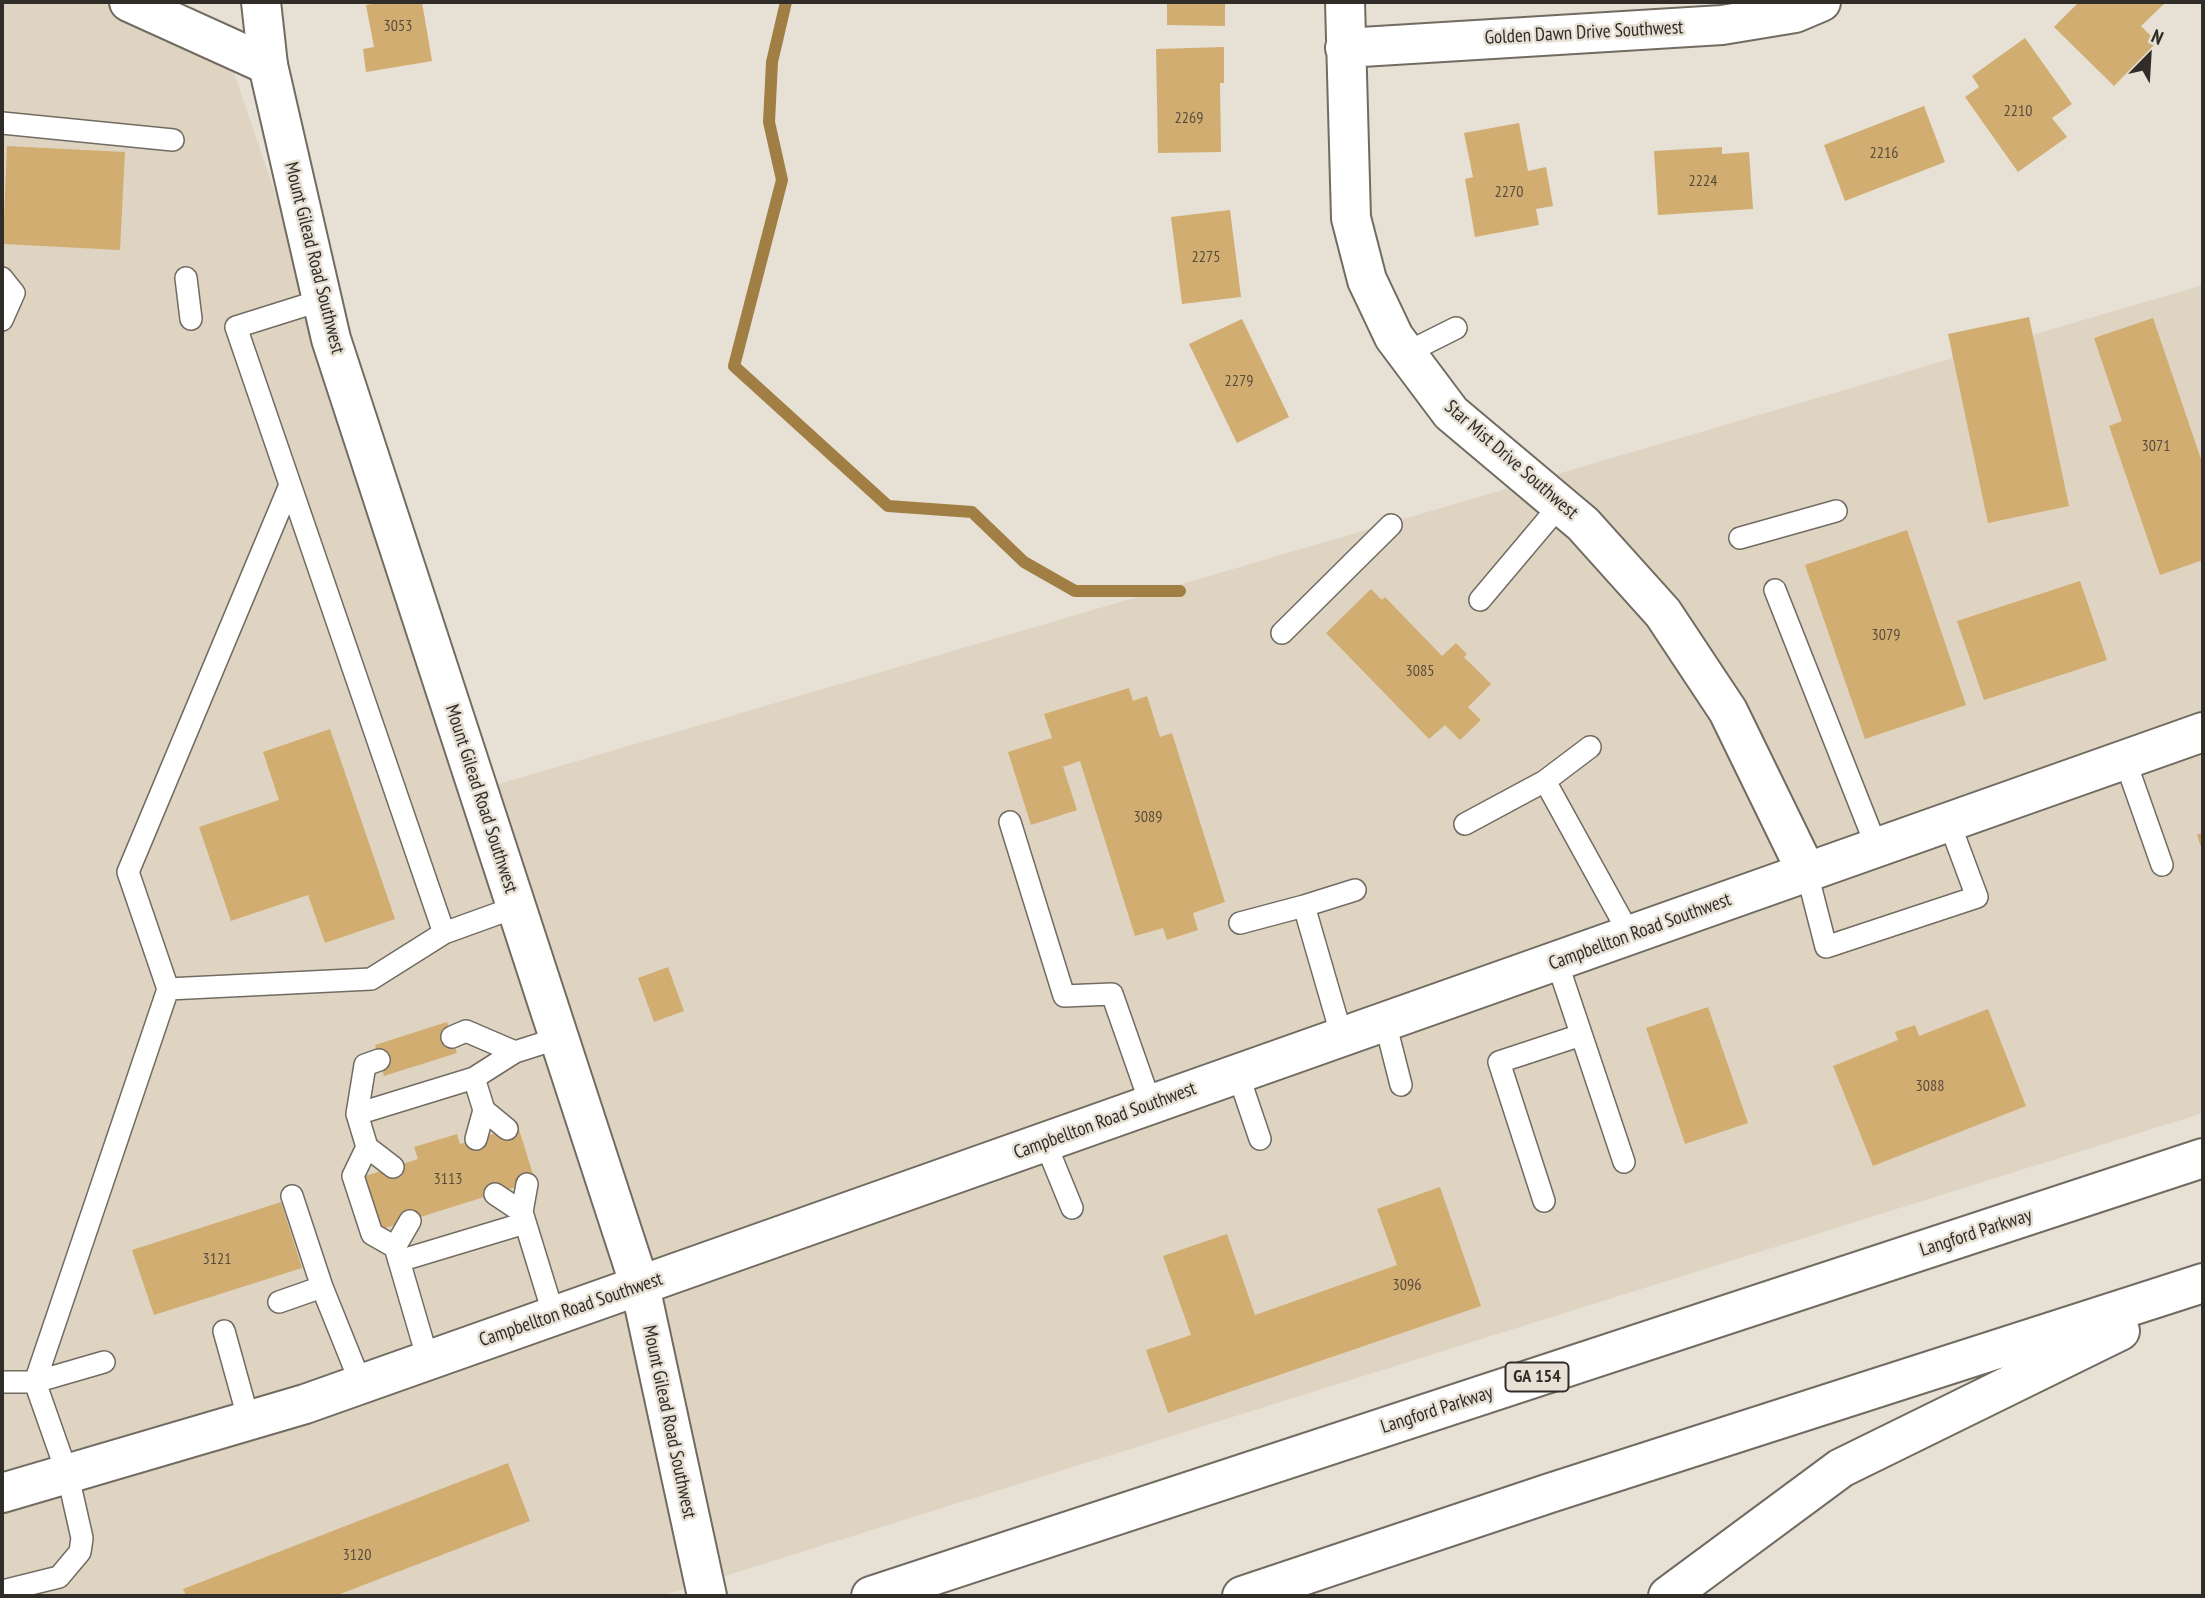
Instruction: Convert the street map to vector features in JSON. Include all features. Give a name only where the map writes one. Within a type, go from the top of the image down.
[{"type":"main road","points":[[129,2],[268,65]]},
{"type":"main road","name":"Mount Gilead Road Southwest","points":[[261,2],[268,65],[331,339],[640,1286],[707,1596]]},
{"type":"main road","name":"Star Mist Drive Southwest","points":[[1345,2],[1351,218],[1367,280],[1394,337],[1451,413],[1583,524],[1664,613],[1728,711],[1807,873]]},
{"type":"main road","name":"Golden Dawn Drive Southwest","points":[[1345,48],[1722,25],[1795,13],[1821,2]]},
{"type":"main road","name":"Campbellton Road Southwest","points":[[2,1493],[68,1476],[361,1384],[2203,732]]},
{"type":"main road","name":"Langford Parkway","points":[[871,1596],[2203,1158]]},
{"type":"main road","points":[[1242,1596],[1550,1493],[2203,1283]]},
{"type":"main road","points":[[1668,1596],[1841,1468],[1978,1398],[2203,1292]]},
{"type":"lane","points":[[2,122],[173,139]]},
{"type":"lane","points":[[2,278],[14,293],[2,320]]},
{"type":"lane","points":[[186,278],[191,319]]},
{"type":"lane","points":[[322,300],[236,327],[444,933]]},
{"type":"lane","points":[[1406,354],[1456,328]]},
{"type":"lane","points":[[2,1591],[60,1577],[80,1552],[82,1538],[68,1476],[36,1382],[168,989],[128,872],[290,485]]},
{"type":"lane","points":[[1480,600],[1560,505]]},
{"type":"lane","points":[[1740,538],[1836,511]]},
{"type":"lane","points":[[1282,633],[1391,525]]},
{"type":"lane","points":[[1775,590],[1877,848]]},
{"type":"lane","points":[[1465,824],[1545,781],[1590,747]]},
{"type":"lane","points":[[2125,760],[2162,865]]},
{"type":"lane","points":[[1545,781],[1630,935]]},
{"type":"lane","points":[[1010,822],[1064,996],[1112,994],[1151,1105]]},
{"type":"lane","points":[[1807,873],[1826,947],[1977,897],[1949,822]]},
{"type":"lane","points":[[1240,923],[1354,890]]},
{"type":"lane","points":[[1304,906],[1342,1037]]},
{"type":"lane","points":[[168,989],[371,979],[444,933],[516,907]]},
{"type":"lane","points":[[1557,962],[1624,1162]]},
{"type":"lane","points":[[1385,1022],[1401,1085]]},
{"type":"lane","points":[[452,1037],[467,1031],[515,1052]]},
{"type":"lane","points":[[1544,1201],[1499,1062],[1581,1035]]},
{"type":"lane","points":[[357,1114],[474,1078],[515,1052],[559,1038]]},
{"type":"lane","points":[[379,1060],[365,1065],[357,1114],[367,1147],[393,1167]]},
{"type":"lane","points":[[1238,1074],[1260,1139]]},
{"type":"lane","points":[[474,1078],[484,1110],[476,1139]]},
{"type":"lane","points":[[484,1110],[507,1129]]},
{"type":"lane","points":[[1045,1142],[1072,1208]]},
{"type":"lane","points":[[367,1147],[353,1177],[372,1234],[397,1254],[428,1360]]},
{"type":"lane","points":[[527,1184],[523,1217],[554,1316]]},
{"type":"lane","points":[[495,1194],[523,1217]]},
{"type":"lane","points":[[292,1196],[322,1287],[361,1384]]},
{"type":"lane","points":[[397,1254],[523,1217]]},
{"type":"lane","points":[[397,1254],[410,1221]]},
{"type":"lane","points":[[279,1302],[322,1287]]},
{"type":"lane","points":[[224,1331],[249,1421]]},
{"type":"lane","points":[[2,1382],[36,1382],[104,1362]]},
{"type":"shaded area","points":[[2,2],[115,2],[227,52],[478,790],[2203,285],[2203,1113],[661,1596],[2,1596]]},
{"type":"building","points":[[422,2],[432,61],[366,72],[363,49],[374,47],[366,5]]},
{"type":"building","points":[[1167,2],[1225,2],[1225,26],[1167,25]]},
{"type":"building","points":[[2079,2],[2166,2],[2141,26],[2157,42],[2114,86],[2054,27]]},
{"type":"building","points":[[2025,38],[2072,104],[2052,118],[2067,137],[2018,172],[1965,97],[1979,87],[1972,76]]},
{"type":"building","points":[[1224,47],[1224,83],[1220,83],[1221,152],[1158,153],[1156,49]]},
{"type":"building","points":[[1924,106],[1945,162],[1845,201],[1824,145]]},
{"type":"building","points":[[1519,123],[1528,171],[1546,167],[1553,206],[1536,209],[1539,225],[1475,237],[1465,179],[1473,177],[1464,133]]},
{"type":"building","points":[[7,146],[125,152],[120,250],[3,244]]},
{"type":"building","points":[[1722,147],[1722,154],[1749,152],[1753,209],[1658,215],[1654,151]]},
{"type":"building","points":[[1230,210],[1241,297],[1182,304],[1171,217]]},
{"type":"building","points":[[2029,317],[2069,506],[1988,523],[1948,334]]},
{"type":"building","points":[[2153,318],[2203,465],[2203,560],[2160,575],[2109,426],[2122,421],[2094,338]]},
{"type":"building","points":[[1242,319],[1289,417],[1237,443],[1189,344]]},
{"type":"building","points":[[1907,530],[1966,705],[1865,739],[1805,565]]},
{"type":"building","points":[[2080,581],[2107,660],[1984,700],[1957,621]]},
{"type":"building","points":[[1371,589],[1382,600],[1385,597],[1442,656],[1456,643],[1467,654],[1464,657],[1491,684],[1468,707],[1481,720],[1460,740],[1445,725],[1429,739],[1326,633]]},
{"type":"building","points":[[1129,688],[1133,701],[1147,696],[1160,737],[1172,733],[1225,902],[1193,913],[1198,930],[1167,940],[1163,928],[1135,936],[1080,761],[1063,767],[1077,810],[1031,825],[1008,752],[1052,738],[1044,714]]},
{"type":"building","points":[[330,729],[395,919],[325,943],[308,895],[231,921],[199,827],[279,800],[263,752]]},
{"type":"building","points":[[2203,832],[2203,853],[2197,835]]},
{"type":"building","points":[[668,967],[684,1011],[654,1022],[638,978]]},
{"type":"building","points":[[1708,1007],[1748,1123],[1685,1144],[1646,1028]]},
{"type":"building","points":[[1988,1009],[2026,1106],[1873,1166],[1833,1066],[1898,1040],[1895,1032],[1915,1025],[1919,1036]]},
{"type":"building","points":[[447,1022],[457,1053],[384,1076],[375,1045]]},
{"type":"building","points":[[518,1126],[535,1181],[379,1230],[362,1177],[418,1159],[414,1147],[457,1134],[460,1144]]},
{"type":"building","points":[[1440,1187],[1481,1306],[1168,1413],[1146,1350],[1191,1335],[1163,1256],[1227,1234],[1255,1315],[1397,1265],[1377,1209]]},
{"type":"building","points":[[281,1202],[302,1268],[154,1315],[132,1250]]},
{"type":"building","points":[[508,1463],[530,1521],[335,1596],[186,1596],[183,1589]]},
{"type":"waterway","points":[[786,2],[772,62],[769,122],[782,180],[734,366],[888,506],[972,512],[1024,562],[1075,591],[1180,591]]}]
